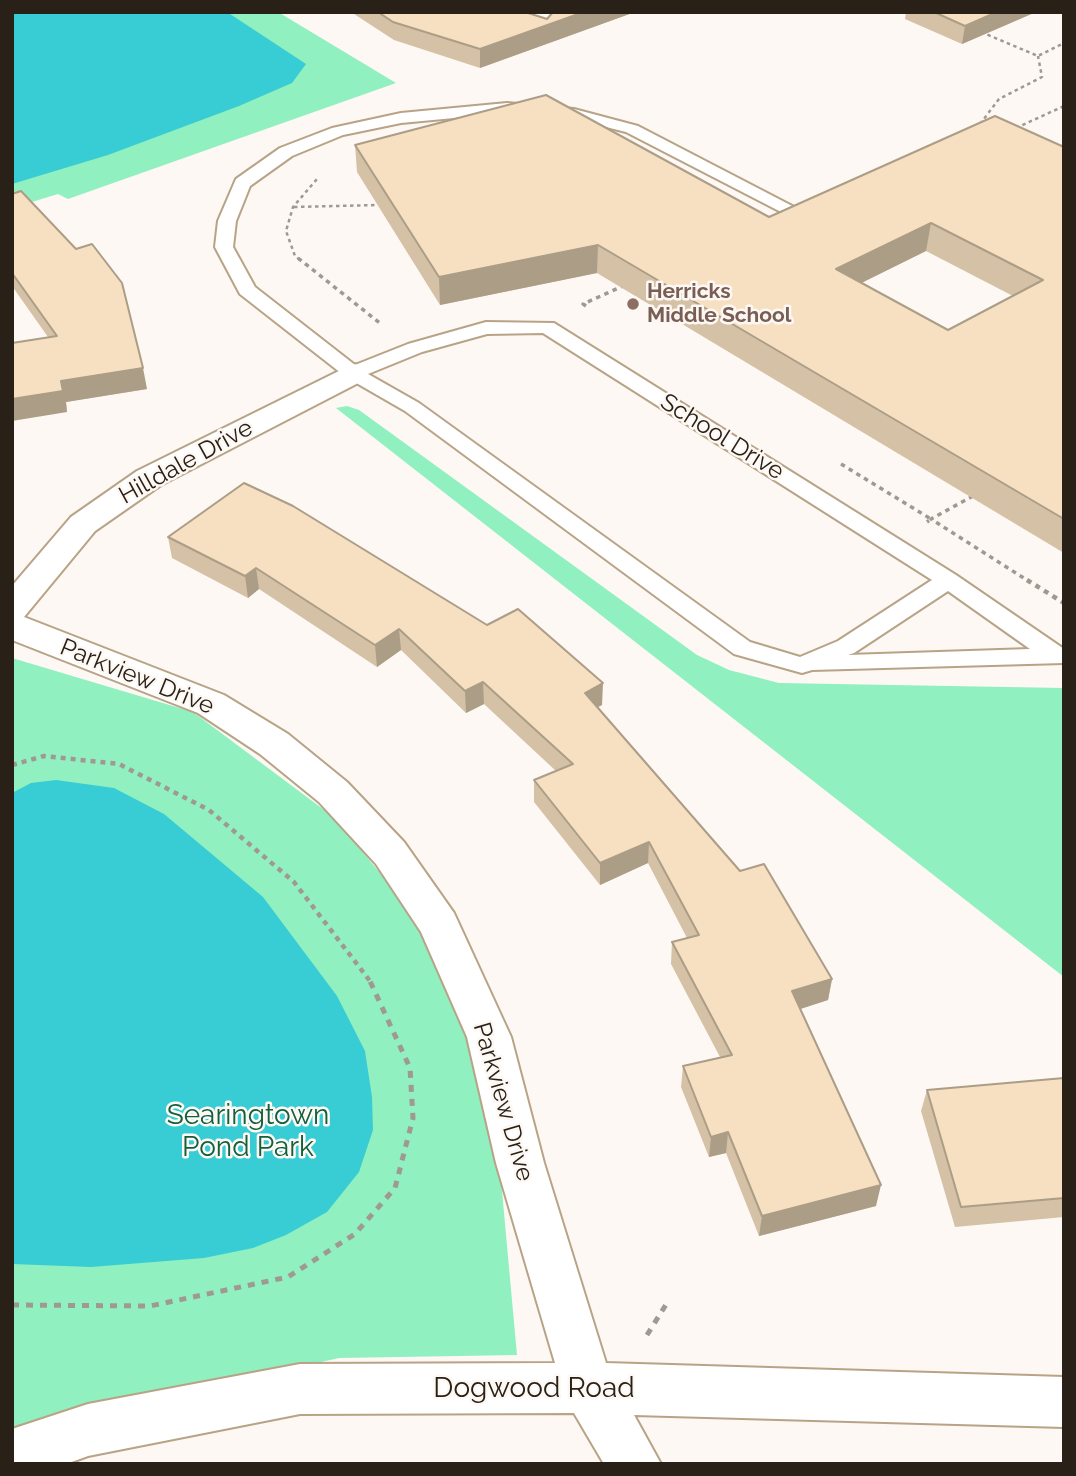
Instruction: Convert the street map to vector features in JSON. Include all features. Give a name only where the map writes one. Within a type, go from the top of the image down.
[{"type":"street","name":"Hilldale Drive","points":[[12,608],[82,524],[138,486],[353,373]]},
{"type":"street","name":"Parkview Drive","points":[[12,626],[211,704],[274,744],[323,784],[390,853],[439,925],[489,1037],[520,1164],[588,1388],[634,1464]]},
{"type":"street","name":"Dogwood Road","points":[[12,1455],[88,1430],[300,1389],[588,1388],[1064,1402]]},
{"type":"lane","points":[[789,209],[632,129],[574,114],[507,108],[401,118],[338,131],[286,152],[242,183],[227,221],[224,247],[247,290],[353,373],[412,407],[743,648],[803,665],[1060,656]]},
{"type":"lane","name":"School Drive","points":[[353,373],[415,348],[486,328],[547,327],[948,580],[1060,656]]},
{"type":"lane","points":[[803,665],[846,647],[948,580]]},
{"type":"path","points":[[974,29],[1038,56],[1064,43]]},
{"type":"path","points":[[987,130],[976,129],[999,99],[1042,77],[1038,56]]},
{"type":"path","points":[[1020,136],[1009,131],[1064,106]]},
{"type":"path","points":[[326,173],[293,207],[286,231],[295,256],[389,330]]},
{"type":"path","points":[[293,207],[378,205]]},
{"type":"path","points":[[571,304],[583,304],[628,283]]},
{"type":"path","points":[[583,304],[595,312]]},
{"type":"path","points":[[838,462],[1064,603]]},
{"type":"path","points":[[923,524],[979,492]]},
{"type":"path","points":[[12,765],[44,756],[119,764],[209,810],[294,882],[368,977],[410,1068],[413,1118],[395,1188],[355,1234],[288,1277],[150,1306],[12,1305]]},
{"type":"path","points":[[642,1341],[667,1303]]},
{"type":"green space","points":[[12,12],[278,12],[396,83],[68,199],[58,194],[12,208]]},
{"type":"green space","points":[[347,406],[359,410],[697,655],[729,670],[779,683],[1064,688],[1064,977],[336,408]]},
{"type":"green space","name":"Searingtown Pond Park","points":[[12,658],[193,712],[335,818],[420,922],[469,1035],[501,1180],[517,1355],[339,1358],[102,1411],[12,1442]]},
{"type":"water","points":[[12,12],[227,12],[306,64],[292,83],[239,106],[108,155],[12,184]]},
{"type":"water","points":[[56,780],[114,788],[164,814],[263,897],[337,996],[365,1051],[372,1097],[373,1130],[359,1172],[327,1212],[286,1235],[253,1248],[204,1258],[91,1267],[12,1264],[12,793],[31,783]]},
{"type":"building","points":[[378,12],[525,12],[547,19],[553,12],[584,12],[480,49],[393,22]]},
{"type":"building","points":[[934,12],[997,12],[965,26]]},
{"type":"building","points":[[546,95],[769,217],[995,116],[1064,147],[1064,519],[598,245],[439,277],[355,145]],"holes":[[[931,223],[1043,280],[948,330],[836,269]]]},
{"type":"building","points":[[21,191],[76,249],[92,244],[122,283],[143,368],[61,381],[63,391],[12,399],[12,343],[57,336],[12,273],[12,194]]},
{"type":"building","points":[[244,483],[293,506],[487,625],[518,609],[603,683],[585,693],[740,871],[764,864],[832,979],[792,991],[881,1185],[762,1216],[728,1132],[711,1137],[683,1066],[732,1055],[672,942],[699,935],[649,842],[600,863],[534,780],[573,764],[483,682],[465,691],[399,629],[375,645],[256,568],[245,576],[168,537]]},
{"type":"building","points":[[1064,1078],[1064,1198],[961,1207],[927,1090]]},
{"type":"place","name":"Herricks Middle School","points":[[633,304]]}]
